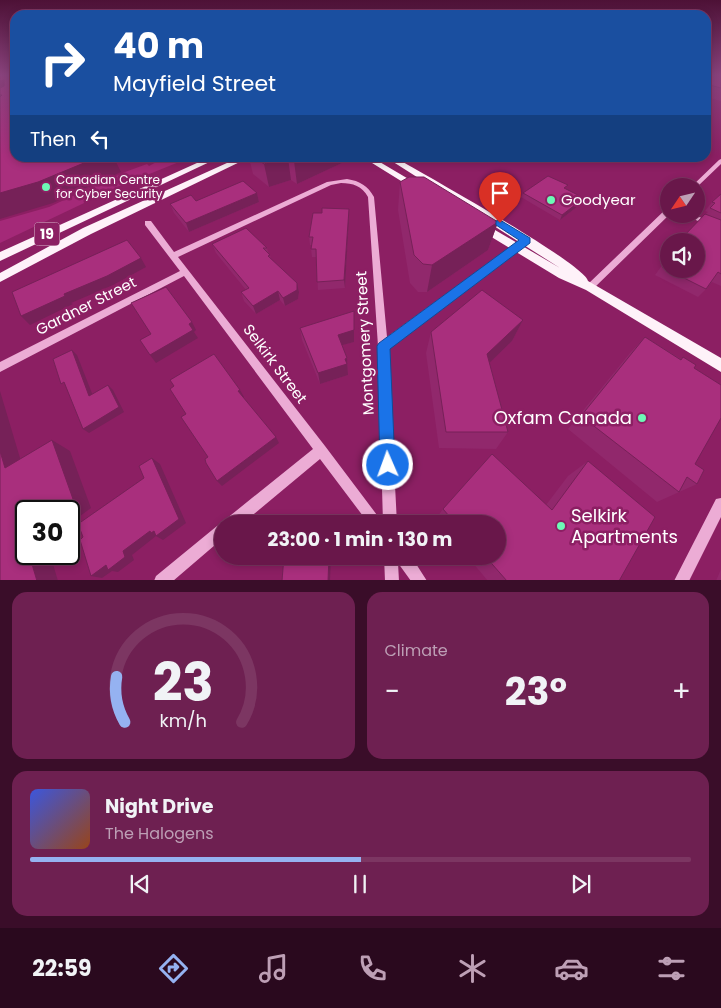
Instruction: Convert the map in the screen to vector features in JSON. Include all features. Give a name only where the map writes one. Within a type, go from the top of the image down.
[{"type":"main road","name":"19","points":[[0,257],[205,162]]},
{"type":"main road","name":"19","points":[[0,278],[87,231],[235,162]]},
{"type":"main road","points":[[228,165],[237,162]]},
{"type":"main road","points":[[375,162],[423,191]]},
{"type":"main road","points":[[398,162],[571,269],[590,287]]},
{"type":"main road","points":[[446,205],[563,275],[590,287],[721,366]]},
{"type":"street","points":[[703,178],[721,161]]},
{"type":"street","name":"Montgomery Street","points":[[173,256],[322,186],[342,181],[355,182],[362,185],[371,197],[383,346],[390,515]]},
{"type":"street","points":[[590,287],[660,220]]},
{"type":"street","points":[[705,222],[721,229]]},
{"type":"street","name":"Selkirk Street","points":[[148,223],[370,515]]},
{"type":"street","points":[[383,346],[526,240]]},
{"type":"street","name":"Gardner Street","points":[[0,367],[185,272]]},
{"type":"street","points":[[242,515],[321,450]]},
{"type":"street","points":[[681,580],[721,504]]},
{"type":"street","points":[[162,580],[214,538]]},
{"type":"street","points":[[391,565],[392,580]]},
{"type":"street","points":[[409,565],[420,580]]},
{"type":"shaded area","points":[[156,162],[179,162],[122,185],[0,243],[0,221],[49,207],[125,172],[147,164],[149,166]]},
{"type":"building","points":[[0,102],[10,102],[10,162],[86,162],[38,182],[0,193]]},
{"type":"building","name":"Goodyear","points":[[548,176],[568,185],[564,188],[584,198],[562,215],[523,193]]},
{"type":"building","points":[[409,177],[424,177],[498,222],[432,265],[423,264],[414,255],[400,182]]},
{"type":"building","points":[[243,181],[257,193],[186,223],[170,204],[191,195],[196,201]]},
{"type":"building","points":[[721,194],[721,213],[710,208],[715,203],[712,202]]},
{"type":"building","points":[[322,208],[349,209],[344,280],[317,282],[316,249],[311,249],[313,237],[309,237],[313,213],[322,213]]},
{"type":"building","points":[[705,214],[721,220],[721,274],[718,272],[706,289],[684,278],[705,278],[705,233],[687,233],[696,223],[705,223]]},
{"type":"building","points":[[246,228],[267,248],[263,248],[270,255],[268,256],[297,283],[297,290],[283,298],[278,291],[253,306],[241,292],[249,288],[212,244]]},
{"type":"building","points":[[127,240],[141,258],[21,316],[12,292]]},
{"type":"building","points":[[166,287],[192,322],[189,324],[193,330],[150,355],[140,340],[151,334],[131,303]]},
{"type":"building","points":[[482,290],[523,320],[487,354],[508,432],[446,432],[431,332]]},
{"type":"building","points":[[354,311],[354,330],[338,335],[347,358],[345,359],[347,364],[318,373],[300,328]]},
{"type":"building","name":"Oxfam Canada","points":[[645,337],[681,360],[683,357],[696,365],[694,368],[721,385],[721,418],[695,464],[704,470],[697,484],[687,477],[679,492],[581,416]]},
{"type":"building","points":[[72,350],[89,396],[108,385],[119,407],[83,429],[64,382],[61,384],[53,359]]},
{"type":"building","points":[[214,354],[240,390],[238,391],[276,437],[217,481],[206,463],[205,459],[208,457],[181,417],[186,414],[170,389],[174,386],[170,380]]},
{"type":"building","points":[[52,440],[73,499],[15,500],[15,565],[32,565],[37,580],[0,580],[0,451],[5,468]]},
{"type":"building","name":"Selkirk Apartments","points":[[492,454],[552,510],[588,461],[655,517],[620,580],[506,580],[493,565],[506,565],[506,515],[448,515],[443,509]]},
{"type":"building","points":[[152,458],[179,519],[156,536],[154,531],[151,533],[150,531],[123,551],[125,557],[108,570],[106,565],[91,576],[80,540],[83,537],[80,523],[144,478],[139,466]]},
{"type":"building","points":[[283,565],[329,565],[328,580],[282,580]]},
{"type":"place","name":"Canadian Centre for Cyber Security","points":[[46,187]]},
{"type":"place","name":"Goodyear","points":[[551,200]]},
{"type":"place","name":"Oxfam Canada","points":[[642,418]]},
{"type":"place","name":"Selkirk Apartments","points":[[561,526]]},
{"type":"route","points":[[388,465],[383,346],[526,240],[500,223]]}]
